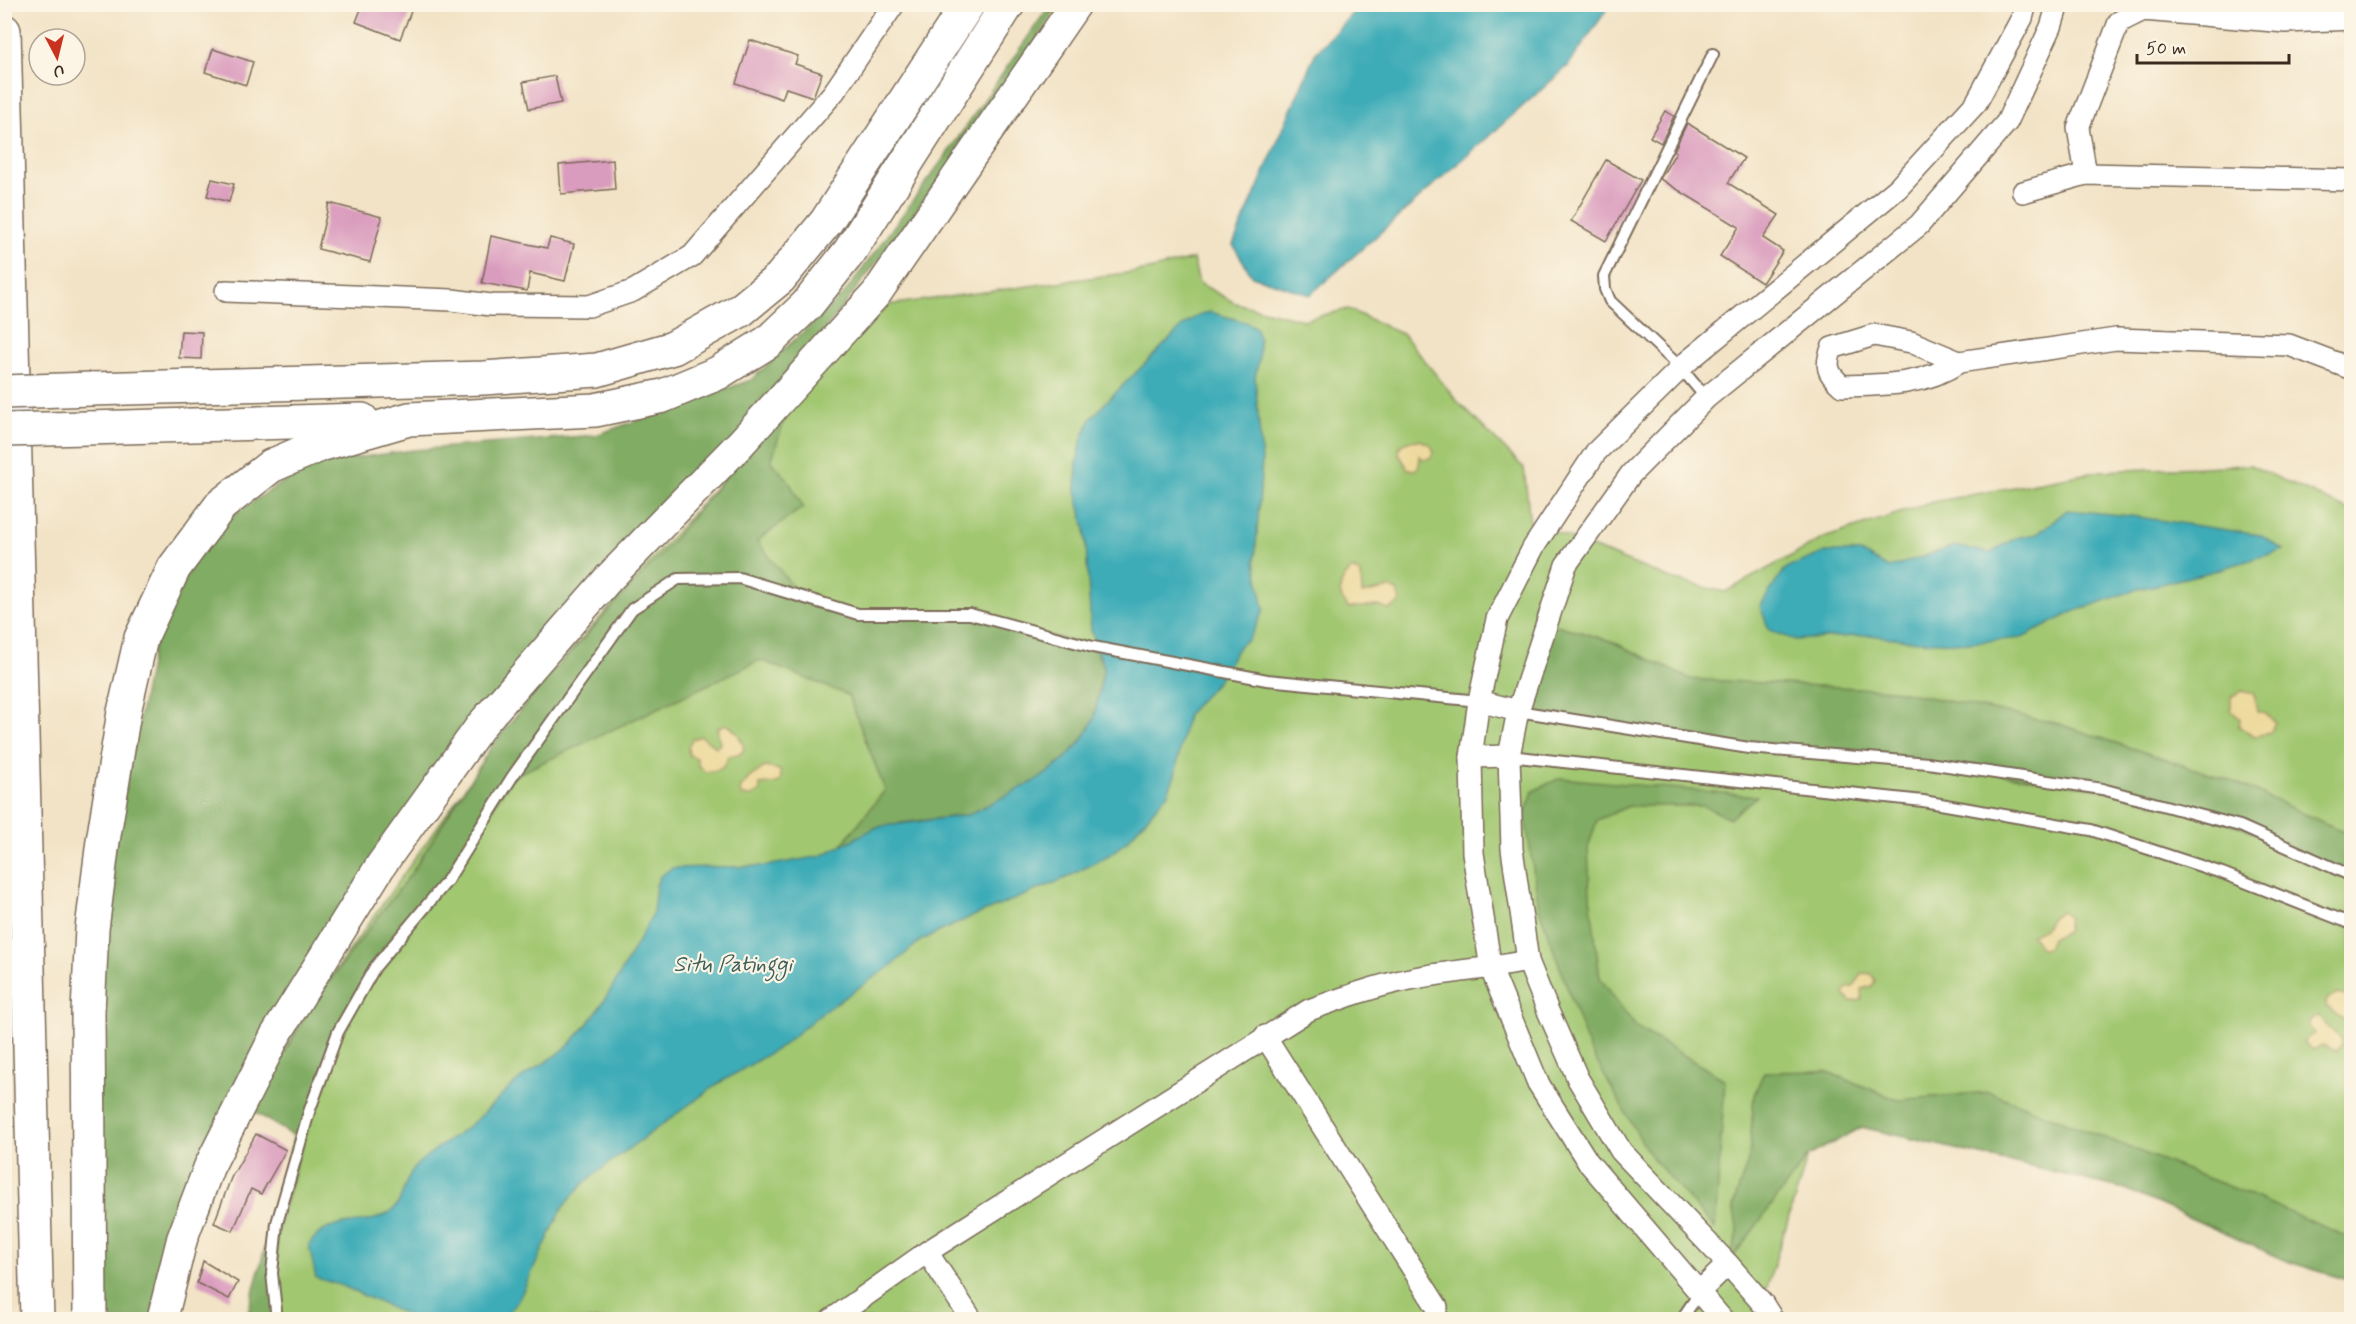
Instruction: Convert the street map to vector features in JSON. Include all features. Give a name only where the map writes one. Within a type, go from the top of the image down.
[{"type":"highway","points":[[4,392],[484,378],[597,370],[674,348],[741,310],[780,278],[832,213],[968,4]]},
{"type":"highway","points":[[4,430],[409,419],[595,410],[663,396],[718,373],[768,342],[807,305],[850,251],[1008,4]]},
{"type":"highway","points":[[4,31],[37,1320]]},
{"type":"highway","points":[[90,1320],[87,1034],[92,929],[124,712],[141,638],[174,568],[221,505],[271,466],[320,445],[409,419]]},
{"type":"main road","points":[[162,1320],[182,1239],[209,1167],[242,1097],[275,1036],[381,865],[482,724],[601,586],[741,443],[876,294],[1076,4]]},
{"type":"street","points":[[226,291],[452,300],[491,305],[589,306],[633,291],[692,256],[834,92],[894,4]]},
{"type":"street","points":[[1723,1320],[1588,1162],[1538,1083],[1491,969],[1473,853],[1471,757],[1479,702],[1497,619],[1533,548],[1596,452],[1681,368],[1898,188],[1976,103],[2022,18],[2026,4]]},
{"type":"street","points":[[1773,1320],[1763,1304],[1728,1264],[1621,1151],[1578,1079],[1528,961],[1512,849],[1509,756],[1518,711],[1566,565],[1631,474],[1707,398],[1919,225],[2007,122],[2051,27],[2058,4]]},
{"type":"street","points":[[2086,174],[2078,128],[2119,22],[2143,10],[2286,22],[2352,20]]},
{"type":"street","points":[[2023,192],[2086,174],[2352,180]]},
{"type":"street","points":[[1959,362],[1911,342],[1874,335],[1832,348],[1826,362],[1829,375],[1842,386],[1897,385],[1942,374],[1959,362],[2116,339],[2289,345],[2352,369]]},
{"type":"street","points":[[1479,702],[1518,711]]},
{"type":"street","points":[[1471,757],[1509,756]]},
{"type":"street","points":[[831,1320],[927,1252],[1309,1010],[1366,989],[1411,978],[1491,969],[1528,961]]},
{"type":"street","points":[[1265,1036],[1437,1307]]},
{"type":"street","points":[[927,1252],[972,1320]]},
{"type":"street","points":[[1700,1291],[1728,1264]]},
{"type":"lane","points":[[1707,398],[1681,368],[1610,301],[1605,289],[1604,276],[1713,54]]},
{"type":"lane","points":[[277,1320],[272,1273],[277,1223],[309,1113],[338,1032],[375,967],[447,881],[512,777],[632,609],[678,579],[740,578],[858,614],[970,615],[1093,648],[1267,680],[1479,702]]},
{"type":"lane","points":[[1518,711],[1749,748],[1928,763],[2102,789],[2240,826],[2352,876]]},
{"type":"lane","points":[[1509,756],[1923,801],[2091,830],[2222,873],[2352,924]]},
{"type":"lane","points":[[1681,1320],[1700,1291]]},
{"type":"green space","points":[[1050,5],[1060,5],[955,160],[788,378],[337,920],[152,1319],[100,1320],[96,936],[156,634],[210,530],[310,464],[414,450],[596,435],[751,380],[844,294],[947,154]]},
{"type":"green space","points":[[1193,259],[1199,283],[1235,303],[1303,320],[1348,309],[1404,335],[1458,402],[1524,468],[1530,522],[1671,579],[1725,592],[1824,538],[1933,502],[2101,471],[2250,465],[2351,511],[2351,1281],[2290,1262],[2125,1189],[1862,1127],[1808,1156],[1757,1319],[255,1320],[309,1114],[259,1096],[305,1013],[528,699],[759,438],[888,305],[1149,270]]},
{"type":"green space","points":[[791,398],[771,462],[787,478],[803,507],[757,541],[800,596],[858,614],[970,614],[1093,647],[1104,667],[1094,719],[1083,739],[1063,761],[1039,779],[968,815],[901,823],[838,849],[885,790],[848,695],[760,660],[512,777],[447,881],[375,967],[338,1032],[277,1223],[277,1319],[246,1320],[294,1136],[253,1111],[311,1005],[412,872],[491,747],[544,681],[661,554]]},
{"type":"green space","points":[[1546,622],[1611,641],[1690,679],[1894,690],[2059,724],[2237,783],[2351,835],[2351,876],[2240,826],[2102,789],[1928,763],[1749,748],[1518,711]]},
{"type":"green space","points":[[1560,778],[1757,796],[1730,818],[1703,806],[1629,806],[1597,820],[1588,848],[1590,896],[1600,978],[1636,1027],[1725,1080],[1715,1229],[1649,1154],[1589,1048],[1539,909],[1525,815],[1533,791]]},
{"type":"green space","points":[[1825,1071],[1898,1100],[1989,1092],[2250,1195],[2352,1239],[2351,1281],[2290,1262],[2125,1189],[1862,1127],[1808,1156],[1728,1264],[1738,1233],[1733,1206],[1749,1158],[1754,1095],[1764,1072]]},
{"type":"sand","points":[[1420,440],[1431,445],[1434,452],[1431,458],[1423,459],[1420,456],[1419,466],[1415,470],[1408,469],[1399,454],[1400,446],[1409,441]]},
{"type":"sand","points":[[1352,569],[1361,574],[1362,594],[1390,588],[1398,591],[1400,602],[1389,610],[1379,606],[1348,608],[1340,593],[1340,588],[1341,583]]},
{"type":"sand","points":[[2242,691],[2254,694],[2257,712],[2266,714],[2275,722],[2270,733],[2255,736],[2239,727],[2240,718],[2231,711],[2231,697]]},
{"type":"sand","points":[[726,724],[738,734],[744,749],[739,755],[728,756],[725,764],[720,768],[705,772],[698,765],[697,758],[689,755],[688,748],[692,739],[701,736],[716,747],[720,744],[717,728]]},
{"type":"sand","points":[[765,767],[780,770],[781,779],[778,783],[760,785],[760,791],[752,796],[741,796],[740,789],[749,778]]},
{"type":"sand","points":[[2061,911],[2068,916],[2066,932],[2052,938],[2048,948],[2041,949],[2031,935],[2045,928],[2050,919]]},
{"type":"sand","points":[[1863,973],[1871,974],[1875,981],[1872,986],[1861,989],[1862,1000],[1850,1002],[1844,994],[1847,988],[1853,987]]},
{"type":"sand","points":[[2338,994],[2351,997],[2351,1038],[2348,1022],[2326,1006],[2327,999]]},
{"type":"sand","points":[[2318,1017],[2340,1038],[2341,1045],[2337,1051],[2322,1045],[2313,1050],[2303,1041],[2315,1033],[2309,1027],[2310,1019]]},
{"type":"water","points":[[1360,5],[1610,5],[1568,66],[1310,295],[1252,276],[1233,245],[1315,54]]},
{"type":"water","name":"Situ Patinggi","points":[[1210,312],[1248,323],[1256,328],[1259,339],[1259,358],[1255,378],[1262,461],[1255,561],[1264,610],[1249,639],[1240,645],[1216,683],[1187,715],[1175,775],[1168,793],[1126,842],[1109,855],[1064,879],[964,920],[920,941],[891,966],[820,1014],[782,1046],[719,1083],[612,1161],[584,1183],[563,1207],[522,1293],[512,1309],[498,1319],[415,1319],[343,1286],[316,1278],[309,1245],[317,1236],[335,1226],[377,1218],[393,1210],[410,1174],[418,1163],[472,1123],[519,1080],[564,1049],[589,1022],[647,925],[653,912],[656,886],[660,876],[672,868],[766,866],[821,856],[877,827],[968,815],[1039,779],[1063,761],[1083,739],[1094,719],[1104,667],[1091,630],[1085,528],[1076,491],[1077,462],[1082,438],[1091,419],[1106,402],[1183,326],[1197,316]]},
{"type":"water","points":[[2067,510],[2131,516],[2260,535],[2284,550],[2210,572],[2135,590],[2073,612],[2022,638],[1968,643],[1916,641],[1870,635],[1795,640],[1769,630],[1760,606],[1785,569],[1825,552],[1860,552],[1889,568],[1954,546],[1991,553],[2015,538],[2037,534]]},
{"type":"building","points":[[363,4],[414,4],[400,39],[356,22]]},
{"type":"building","points":[[750,40],[798,56],[795,64],[822,73],[813,97],[786,88],[782,99],[736,83]]},
{"type":"building","points":[[213,49],[253,62],[246,85],[205,72]]},
{"type":"building","points":[[555,76],[561,103],[529,109],[523,82]]},
{"type":"building","points":[[1665,111],[1674,116],[1661,143],[1650,137]]},
{"type":"building","points":[[1687,123],[1744,158],[1728,183],[1779,215],[1763,238],[1783,251],[1762,283],[1720,256],[1739,227],[1660,179],[1676,152],[1674,151]]},
{"type":"building","points":[[613,160],[615,189],[561,194],[559,165]]},
{"type":"building","points":[[1606,160],[1641,180],[1606,241],[1571,221]]},
{"type":"building","points":[[212,179],[234,184],[229,202],[207,196]]},
{"type":"building","points":[[329,203],[382,217],[370,262],[318,249]]},
{"type":"building","points":[[491,236],[547,248],[550,238],[574,244],[565,281],[530,273],[527,291],[482,283]]},
{"type":"building","points":[[181,331],[202,332],[201,359],[179,358]]},
{"type":"building","points":[[256,1134],[286,1150],[261,1194],[251,1189],[233,1231],[214,1223],[231,1178]]},
{"type":"building","points":[[203,1261],[238,1282],[229,1299],[197,1283]]}]
